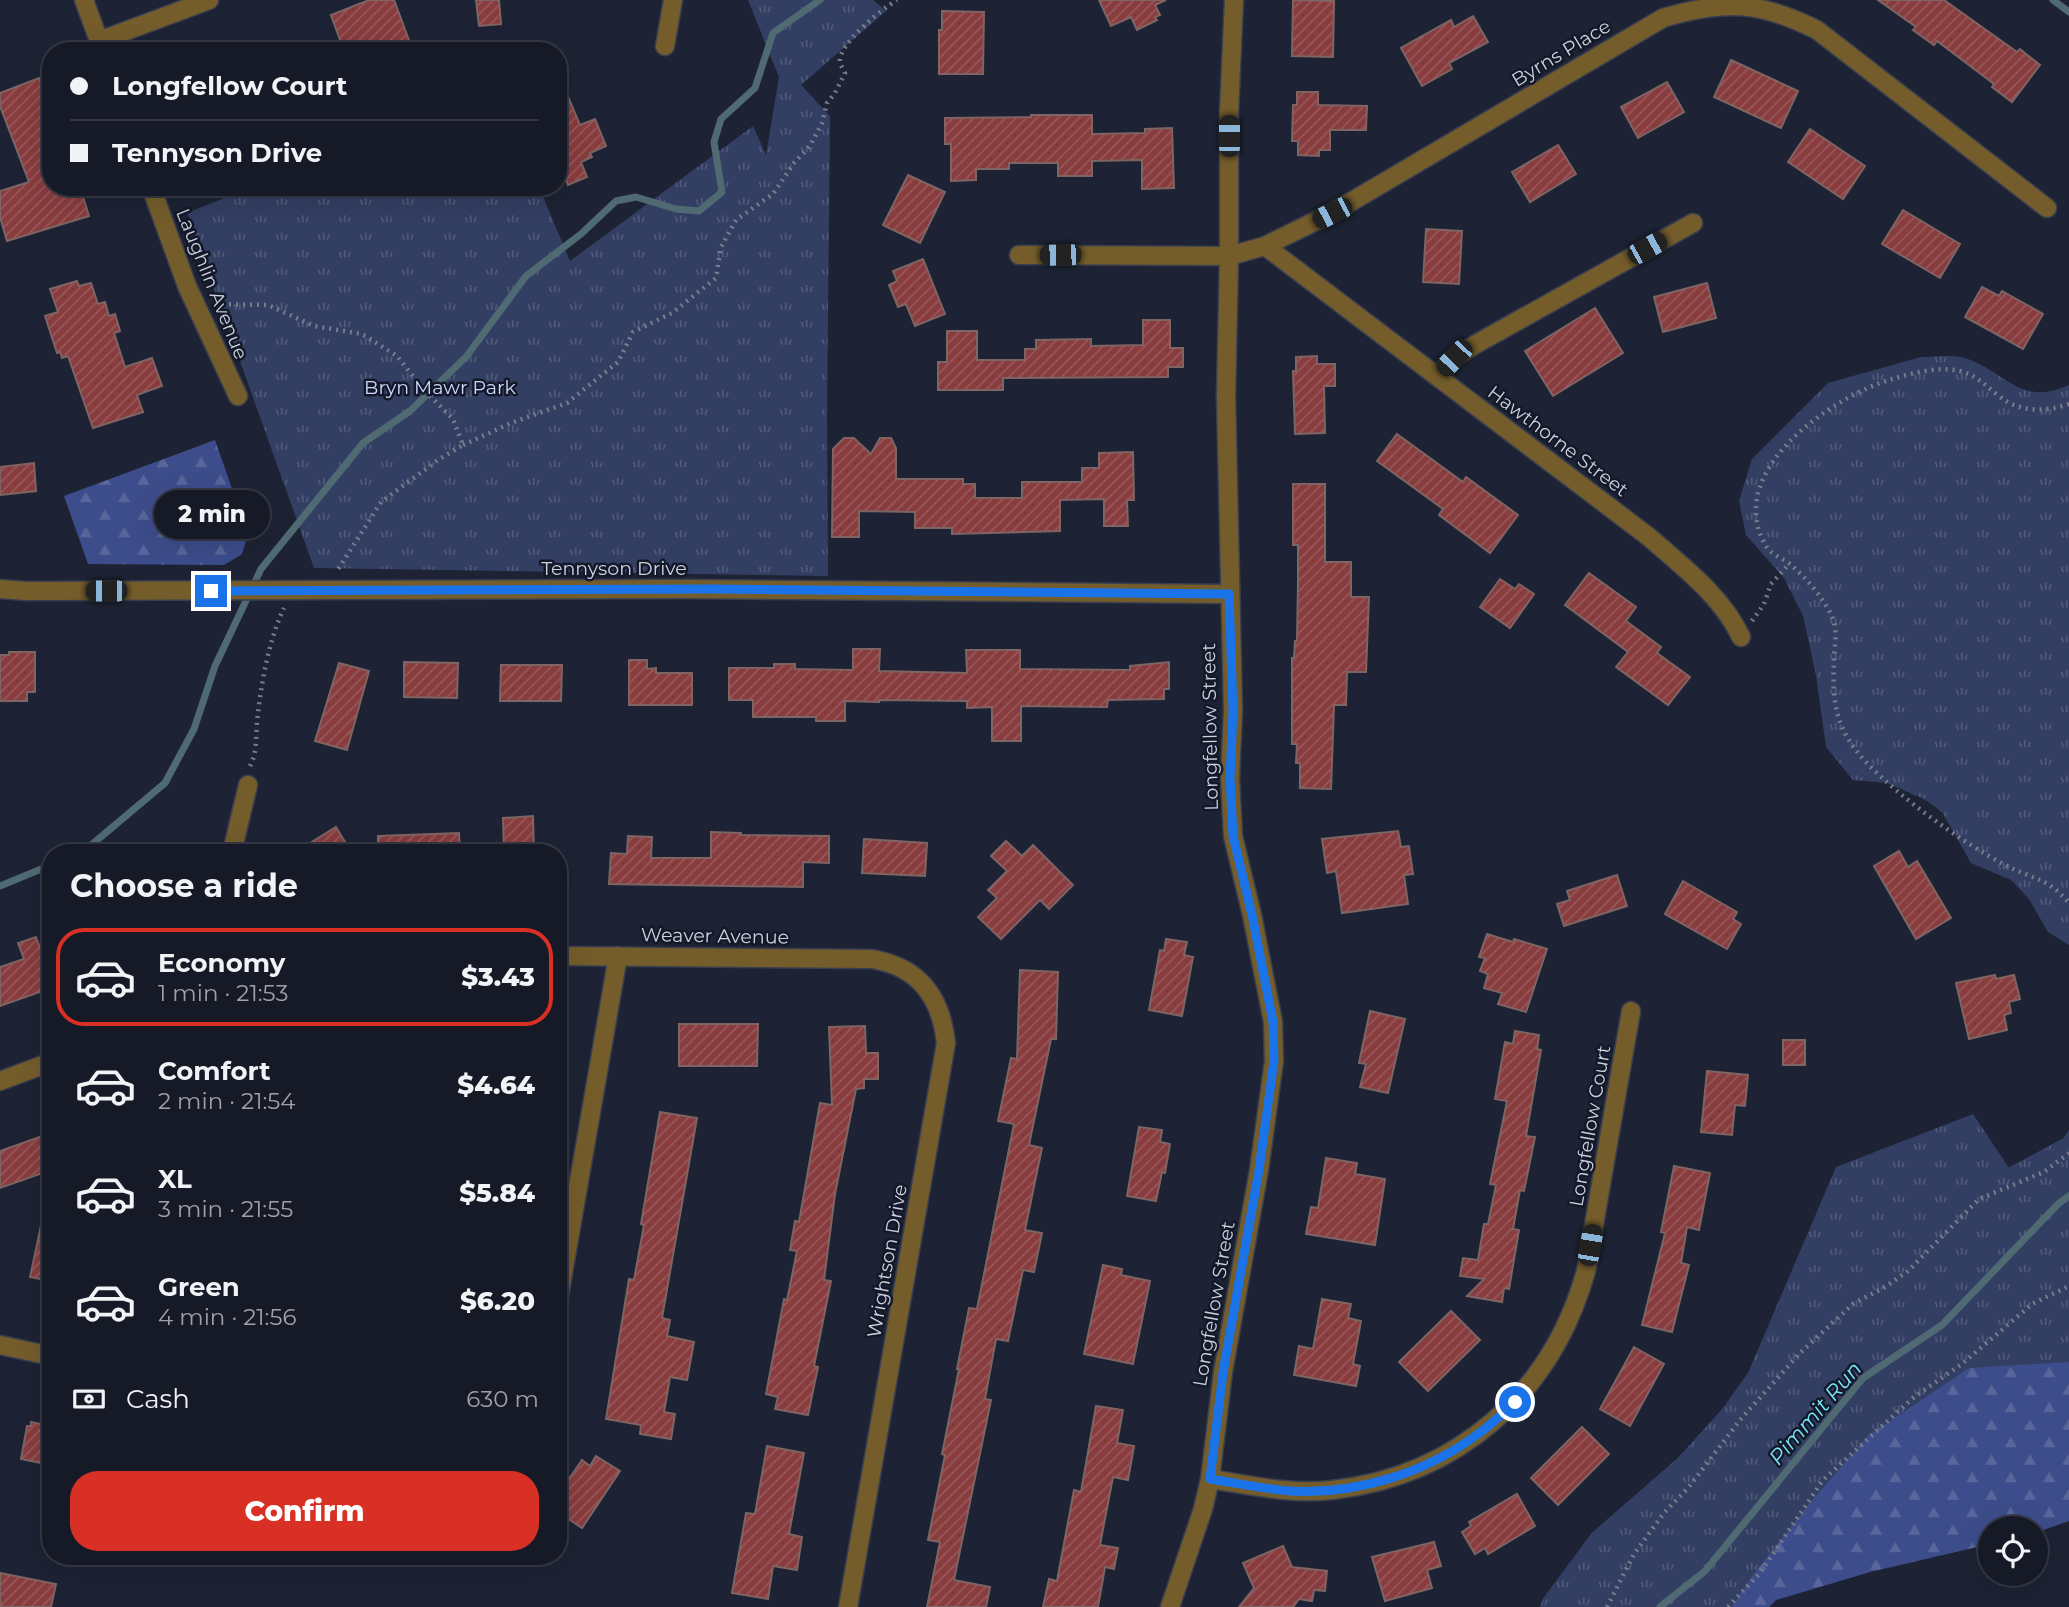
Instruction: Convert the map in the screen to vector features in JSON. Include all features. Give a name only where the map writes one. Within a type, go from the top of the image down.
[{"type":"street","points":[[84,0],[100,42]]},
{"type":"street","points":[[110,42],[209,0]]},
{"type":"street","points":[[665,46],[673,0]]},
{"type":"street","name":"Longfellow Street","points":[[1170,1607],[1203,1509],[1210,1479],[1223,1372],[1259,1170],[1274,1061],[1273,1022],[1233,836],[1230,778],[1233,711],[1226,396],[1229,112],[1234,0]]},
{"type":"street","name":"Byrns Place","points":[[1019,255],[1229,256],[1265,246],[1332,213],[1663,18],[1693,8],[1725,4],[1756,6],[1777,12],[1817,30],[2047,208]]},
{"type":"street","name":"Laughlin Avenue","points":[[154,196],[195,304],[238,396]]},
{"type":"street","points":[[1437,376],[1454,358],[1476,344],[1693,223]]},
{"type":"street","name":"Hawthorne Street","points":[[1265,246],[1649,537],[1694,577],[1732,618],[1741,638]]},
{"type":"street","name":"Tennyson Drive","points":[[0,589],[715,589],[1229,594]]},
{"type":"street","points":[[234,844],[247,785]]},
{"type":"street","name":"Weaver Avenue","points":[[567,956],[872,959]]},
{"type":"street","points":[[567,1250],[618,956]]},
{"type":"street","name":"Wrightson Drive","points":[[848,1607],[946,1043],[943,1021],[935,1000],[922,983],[904,970],[872,959]]},
{"type":"street","name":"Longfellow Court","points":[[1210,1479],[1290,1491],[1330,1490],[1370,1484],[1409,1472],[1447,1455],[1483,1431],[1515,1402],[1542,1368],[1563,1334],[1580,1294],[1631,1011]]},
{"type":"street","points":[[0,1081],[42,1065]]},
{"type":"street","points":[[0,1345],[42,1354]]},
{"type":"path","points":[[882,0],[888,5]]},
{"type":"path","points":[[325,590],[381,502],[463,445],[567,403],[618,362],[633,332],[672,313],[716,278],[720,247],[736,220],[773,194],[794,163],[810,146],[822,123],[827,103],[845,73],[840,61],[844,48],[888,5],[897,0]]},
{"type":"path","points":[[195,304],[268,305],[314,326],[362,334],[397,356],[453,419],[463,445]]},
{"type":"path","points":[[2069,404],[2047,410],[2022,409],[2001,398],[1978,378],[1960,371],[1939,369],[1891,379],[1861,391],[1815,419],[1775,455],[1760,484],[1754,514],[1758,531],[1768,550],[1789,564],[1812,585],[1833,619],[1836,634],[1833,695],[1841,729],[1853,748],[1893,787],[1951,830],[2008,866],[2057,888],[2069,903]]},
{"type":"path","points":[[1741,638],[1764,604],[1771,584],[1789,564]]},
{"type":"path","points":[[247,785],[243,779],[252,761],[271,647],[279,618],[292,590]]},
{"type":"path","points":[[1607,1607],[1634,1554],[1664,1513],[1689,1487],[1740,1420],[1800,1353],[1853,1304],[1908,1271],[1979,1199],[2044,1172],[2069,1153]]},
{"type":"path","points":[[1728,1607],[1760,1573],[1823,1480],[1914,1397],[1962,1364],[2032,1304],[2069,1286]]},
{"type":"green space","name":"Bryn Mawr Park","points":[[748,0],[873,0],[886,11],[801,85],[830,116],[828,576],[314,568],[187,213],[230,196],[543,196],[570,261],[753,126],[766,155],[779,77]]},
{"type":"green space","points":[[1921,357],[1965,358],[2026,390],[2052,391],[2069,385],[2069,945],[2048,932],[2029,899],[2011,880],[1971,863],[1942,812],[1924,799],[1887,783],[1853,780],[1826,747],[1816,675],[1803,616],[1784,578],[1746,535],[1739,501],[1752,459],[1828,383]]},
{"type":"green space","points":[[215,440],[248,534],[242,554],[224,565],[88,564],[64,496]]},
{"type":"green space","points":[[1973,1114],[2009,1168],[2064,1138],[2069,1130],[2069,1362],[1969,1368],[1869,1435],[1808,1505],[1732,1607],[1540,1607],[1543,1599],[1592,1533],[1678,1458],[1720,1412],[1748,1373],[1836,1167]]},
{"type":"green space","points":[[2069,1130],[2069,1521],[2048,1528],[2048,1516],[1978,1516],[1978,1547],[1870,1572],[1776,1600],[1769,1607],[1540,1607],[1543,1599],[1592,1533],[1678,1458],[1738,1392],[2007,1169],[2064,1138]]},
{"type":"building","points":[[369,0],[394,0],[410,42],[341,42],[331,15]]},
{"type":"building","points":[[476,0],[499,0],[501,24],[479,26]]},
{"type":"building","points":[[1099,0],[1166,0],[1155,5],[1160,15],[1155,17],[1157,20],[1137,30],[1131,17],[1111,26]]},
{"type":"building","points":[[1293,0],[1334,1],[1333,57],[1292,56]]},
{"type":"building","points":[[1878,0],[1944,0],[2017,52],[2020,49],[2040,65],[2012,102],[1992,87],[1994,84],[1937,41],[1934,45],[1913,30],[1916,27]]},
{"type":"building","points":[[942,11],[984,12],[983,74],[939,74]]},
{"type":"building","points":[[1473,16],[1488,42],[1449,63],[1452,69],[1422,86],[1401,48],[1451,20],[1454,27]]},
{"type":"building","points":[[1731,60],[1798,91],[1781,128],[1714,97]]},
{"type":"building","points":[[39,78],[42,87],[42,196],[83,196],[89,216],[7,241],[0,217],[0,191],[29,182],[0,106],[0,93]]},
{"type":"building","points":[[1667,82],[1684,112],[1638,138],[1621,107]]},
{"type":"building","points":[[1297,92],[1318,92],[1318,105],[1367,106],[1366,130],[1330,130],[1330,150],[1319,150],[1319,156],[1298,155],[1298,141],[1292,141],[1293,105],[1297,105]]},
{"type":"building","points":[[567,94],[580,125],[595,119],[606,146],[590,153],[592,157],[581,162],[587,177],[568,185]]},
{"type":"building","points":[[1092,115],[1092,134],[1145,133],[1145,129],[1172,128],[1174,188],[1142,189],[1142,160],[1092,161],[1092,176],[1058,176],[1058,163],[1009,163],[1009,169],[976,169],[976,180],[951,181],[951,144],[945,144],[945,118]]},
{"type":"building","points":[[1810,129],[1865,166],[1843,199],[1788,162]]},
{"type":"building","points":[[1558,145],[1576,174],[1530,202],[1512,172]]},
{"type":"building","points":[[908,175],[945,192],[920,243],[883,225]]},
{"type":"building","points":[[1903,210],[1960,244],[1940,278],[1882,244]]},
{"type":"building","points":[[1426,229],[1462,231],[1459,284],[1423,282]]},
{"type":"building","points":[[923,259],[945,314],[915,326],[906,304],[898,307],[889,285],[897,281],[893,271]]},
{"type":"building","points":[[77,281],[79,286],[91,283],[98,304],[105,302],[109,316],[115,314],[120,331],[114,333],[125,367],[152,358],[162,386],[137,395],[143,412],[93,428],[68,356],[62,358],[60,352],[57,353],[45,316],[58,312],[50,289]]},
{"type":"building","points":[[1707,283],[1716,318],[1663,332],[1654,297]]},
{"type":"building","points":[[1982,287],[1999,296],[2002,291],[2043,314],[2023,349],[1965,317]]},
{"type":"building","points":[[1595,308],[1623,353],[1553,396],[1525,351]]},
{"type":"building","points":[[1143,320],[1170,320],[1170,348],[1183,348],[1183,367],[1168,367],[1168,377],[1003,378],[1003,390],[938,390],[938,362],[947,362],[947,331],[977,331],[977,360],[1025,360],[1025,349],[1036,349],[1036,340],[1091,339],[1091,346],[1143,345]]},
{"type":"building","points":[[1317,356],[1317,364],[1335,364],[1335,386],[1324,386],[1325,433],[1295,434],[1293,371],[1296,371],[1296,357]]},
{"type":"building","points":[[1397,434],[1463,482],[1466,477],[1518,515],[1490,553],[1439,515],[1443,509],[1377,461]]},
{"type":"building","points":[[844,438],[854,438],[871,454],[880,438],[891,438],[896,448],[896,479],[963,479],[963,484],[975,484],[975,498],[1022,498],[1022,482],[1082,482],[1082,468],[1099,468],[1099,453],[1133,452],[1134,500],[1127,500],[1128,526],[1104,526],[1104,499],[1060,500],[1060,531],[952,534],[952,528],[915,528],[915,512],[859,511],[859,537],[832,537],[833,449]]},
{"type":"building","points":[[34,463],[36,491],[0,495],[0,467]]},
{"type":"building","points":[[1293,484],[1325,484],[1325,562],[1351,562],[1351,597],[1369,597],[1366,672],[1347,672],[1346,705],[1334,705],[1331,789],[1300,788],[1300,763],[1296,763],[1297,744],[1292,744],[1292,658],[1297,641],[1298,583],[1298,545],[1293,545]]},
{"type":"building","points":[[1589,573],[1636,607],[1626,621],[1661,647],[1657,653],[1690,677],[1668,705],[1616,667],[1628,652],[1565,605]]},
{"type":"building","points":[[1500,579],[1515,589],[1519,584],[1534,594],[1510,628],[1480,607]]},
{"type":"building","points":[[853,649],[880,649],[879,671],[967,673],[966,650],[1020,650],[1020,669],[1130,670],[1130,666],[1169,662],[1169,689],[1164,689],[1164,699],[1108,700],[1107,707],[1021,706],[1021,741],[992,741],[992,707],[967,708],[967,701],[845,701],[845,721],[816,721],[816,717],[753,717],[753,700],[729,700],[729,668],[774,668],[774,664],[795,664],[795,669],[853,670]]},
{"type":"building","points":[[9,652],[35,652],[35,692],[27,692],[27,701],[0,701],[0,655],[9,655]]},
{"type":"building","points":[[629,660],[647,660],[647,669],[656,668],[656,673],[692,673],[692,705],[629,705]]},
{"type":"building","points":[[404,662],[458,663],[457,698],[404,697]]},
{"type":"building","points":[[339,663],[369,671],[347,750],[315,741]]},
{"type":"building","points":[[501,665],[562,665],[561,701],[500,701]]},
{"type":"building","points":[[533,816],[534,844],[504,844],[503,818]]},
{"type":"building","points":[[336,827],[346,844],[309,844]]},
{"type":"building","points":[[1398,831],[1401,847],[1409,846],[1413,874],[1404,875],[1408,904],[1342,913],[1336,871],[1327,873],[1322,839]]},
{"type":"building","points":[[711,832],[829,836],[829,863],[803,862],[803,887],[609,884],[611,853],[627,854],[628,836],[652,837],[651,858],[711,858]]},
{"type":"building","points":[[459,833],[460,844],[378,844],[378,836]]},
{"type":"building","points":[[864,839],[927,843],[925,876],[862,873]]},
{"type":"building","points":[[1006,841],[1022,856],[1033,845],[1073,885],[1049,909],[1040,900],[1001,939],[978,917],[997,898],[988,890],[1007,871],[991,856]]},
{"type":"building","points":[[1899,851],[1908,867],[1917,861],[1951,918],[1916,939],[1874,866]]},
{"type":"building","points":[[1617,875],[1627,906],[1564,926],[1557,904],[1570,900],[1567,891]]},
{"type":"building","points":[[1683,881],[1737,912],[1733,919],[1741,924],[1727,949],[1665,914]]},
{"type":"building","points":[[1487,934],[1547,949],[1526,1012],[1498,1004],[1502,993],[1484,988],[1488,974],[1480,971],[1485,958],[1479,957]]},
{"type":"building","points":[[36,937],[42,953],[42,991],[0,1006],[0,967],[24,959],[18,943]]},
{"type":"building","points":[[1166,939],[1187,942],[1184,955],[1193,957],[1182,1016],[1149,1010],[1160,950],[1164,951]]},
{"type":"building","points":[[1020,970],[1058,972],[1056,1039],[1051,1039],[1029,1145],[1042,1148],[1025,1230],[1042,1233],[1034,1272],[1023,1270],[1008,1341],[996,1339],[985,1399],[991,1400],[954,1580],[990,1587],[986,1607],[927,1607],[940,1542],[928,1540],[945,1455],[942,1454],[957,1369],[969,1308],[977,1309],[1014,1124],[998,1121],[1011,1058],[1017,1059]]},
{"type":"building","points":[[1995,975],[1996,979],[2014,975],[2020,999],[2009,1002],[2011,1013],[2004,1015],[2007,1030],[1969,1039],[1956,983]]},
{"type":"building","points":[[1370,1011],[1405,1019],[1388,1093],[1360,1087],[1366,1064],[1359,1063]]},
{"type":"building","points":[[679,1024],[758,1024],[757,1066],[679,1066]]},
{"type":"building","points":[[865,1026],[866,1053],[878,1053],[878,1079],[864,1079],[864,1088],[856,1089],[835,1194],[824,1280],[831,1281],[814,1366],[818,1367],[808,1415],[775,1409],[778,1397],[766,1394],[784,1299],[787,1300],[797,1251],[790,1250],[795,1221],[799,1222],[820,1103],[832,1105],[829,1027]]},
{"type":"building","points":[[1515,1031],[1539,1035],[1537,1049],[1541,1050],[1526,1136],[1535,1137],[1524,1191],[1520,1190],[1513,1229],[1519,1230],[1509,1289],[1504,1288],[1502,1302],[1467,1296],[1484,1279],[1460,1276],[1463,1258],[1478,1260],[1484,1224],[1488,1224],[1496,1185],[1490,1184],[1507,1101],[1495,1099],[1505,1042],[1513,1044]]},
{"type":"building","points":[[1783,1040],[1805,1040],[1805,1065],[1783,1065]]},
{"type":"building","points":[[1707,1071],[1748,1075],[1745,1106],[1735,1105],[1732,1135],[1701,1132]]},
{"type":"building","points":[[660,1112],[697,1118],[662,1318],[670,1320],[667,1336],[694,1342],[687,1380],[670,1377],[664,1412],[675,1414],[671,1439],[640,1434],[641,1425],[606,1419],[629,1279],[634,1280],[644,1225],[641,1224]]},
{"type":"building","points":[[1139,1127],[1162,1130],[1160,1142],[1170,1144],[1156,1201],[1127,1196]]},
{"type":"building","points":[[42,1136],[42,1173],[0,1188],[0,1151]]},
{"type":"building","points":[[1326,1158],[1357,1163],[1355,1174],[1385,1179],[1375,1245],[1306,1234],[1311,1207],[1318,1208]]},
{"type":"building","points":[[1674,1166],[1710,1173],[1699,1230],[1687,1227],[1681,1263],[1689,1265],[1672,1332],[1642,1325],[1665,1233],[1661,1232]]},
{"type":"building","points":[[42,1221],[42,1279],[30,1277]]},
{"type":"building","points":[[1103,1265],[1122,1269],[1121,1275],[1150,1281],[1133,1364],[1084,1354]]},
{"type":"building","points":[[1322,1299],[1351,1304],[1348,1318],[1361,1321],[1353,1364],[1360,1366],[1356,1386],[1294,1375],[1299,1346],[1313,1349]]},
{"type":"building","points":[[1451,1311],[1480,1340],[1428,1391],[1399,1362]]},
{"type":"building","points":[[1634,1347],[1664,1364],[1630,1426],[1600,1409]]},
{"type":"building","points":[[1096,1406],[1123,1410],[1117,1443],[1134,1446],[1128,1480],[1113,1477],[1100,1545],[1118,1548],[1114,1569],[1105,1567],[1098,1607],[1043,1607],[1049,1579],[1057,1581],[1074,1490],[1081,1492]]},
{"type":"building","points":[[31,1422],[42,1424],[42,1463],[21,1459],[27,1426],[31,1426]]},
{"type":"building","points":[[1582,1427],[1609,1454],[1558,1505],[1531,1478]]},
{"type":"building","points":[[767,1446],[804,1453],[789,1534],[802,1537],[797,1570],[773,1566],[768,1599],[732,1593],[746,1513],[755,1514]]},
{"type":"building","points":[[596,1456],[620,1471],[582,1528],[567,1518],[567,1482],[582,1460],[590,1466]]},
{"type":"building","points":[[1517,1494],[1535,1526],[1488,1554],[1485,1548],[1475,1554],[1462,1532],[1471,1526],[1469,1522]]},
{"type":"building","points":[[1434,1542],[1441,1566],[1427,1570],[1432,1588],[1385,1601],[1372,1557]]},
{"type":"building","points":[[1283,1546],[1292,1567],[1327,1571],[1325,1591],[1314,1590],[1312,1601],[1299,1599],[1293,1607],[1239,1607],[1254,1588],[1243,1563]]},
{"type":"building","points":[[0,1573],[56,1584],[51,1607],[0,1607]]},
{"type":"waterway","points":[[93,844],[165,783],[194,729],[215,666],[261,569],[363,443],[410,411],[466,357],[526,276],[581,234],[616,201],[636,197],[676,209],[699,211],[722,192],[714,142],[721,119],[755,88],[773,33],[820,0]]},
{"type":"waterway","points":[[2053,0],[2069,12]]},
{"type":"waterway","points":[[0,886],[42,869]]},
{"type":"waterway","name":"Pimmit Run","points":[[1660,1607],[1705,1571],[1863,1378],[1942,1325],[2058,1204],[2069,1196]]},
{"type":"route","points":[[211,591],[710,589],[1229,594],[1233,836],[1273,1022],[1274,1061],[1259,1170],[1223,1372],[1210,1479],[1290,1491],[1330,1490],[1370,1484],[1409,1472],[1447,1455],[1483,1431],[1515,1402]]}]
